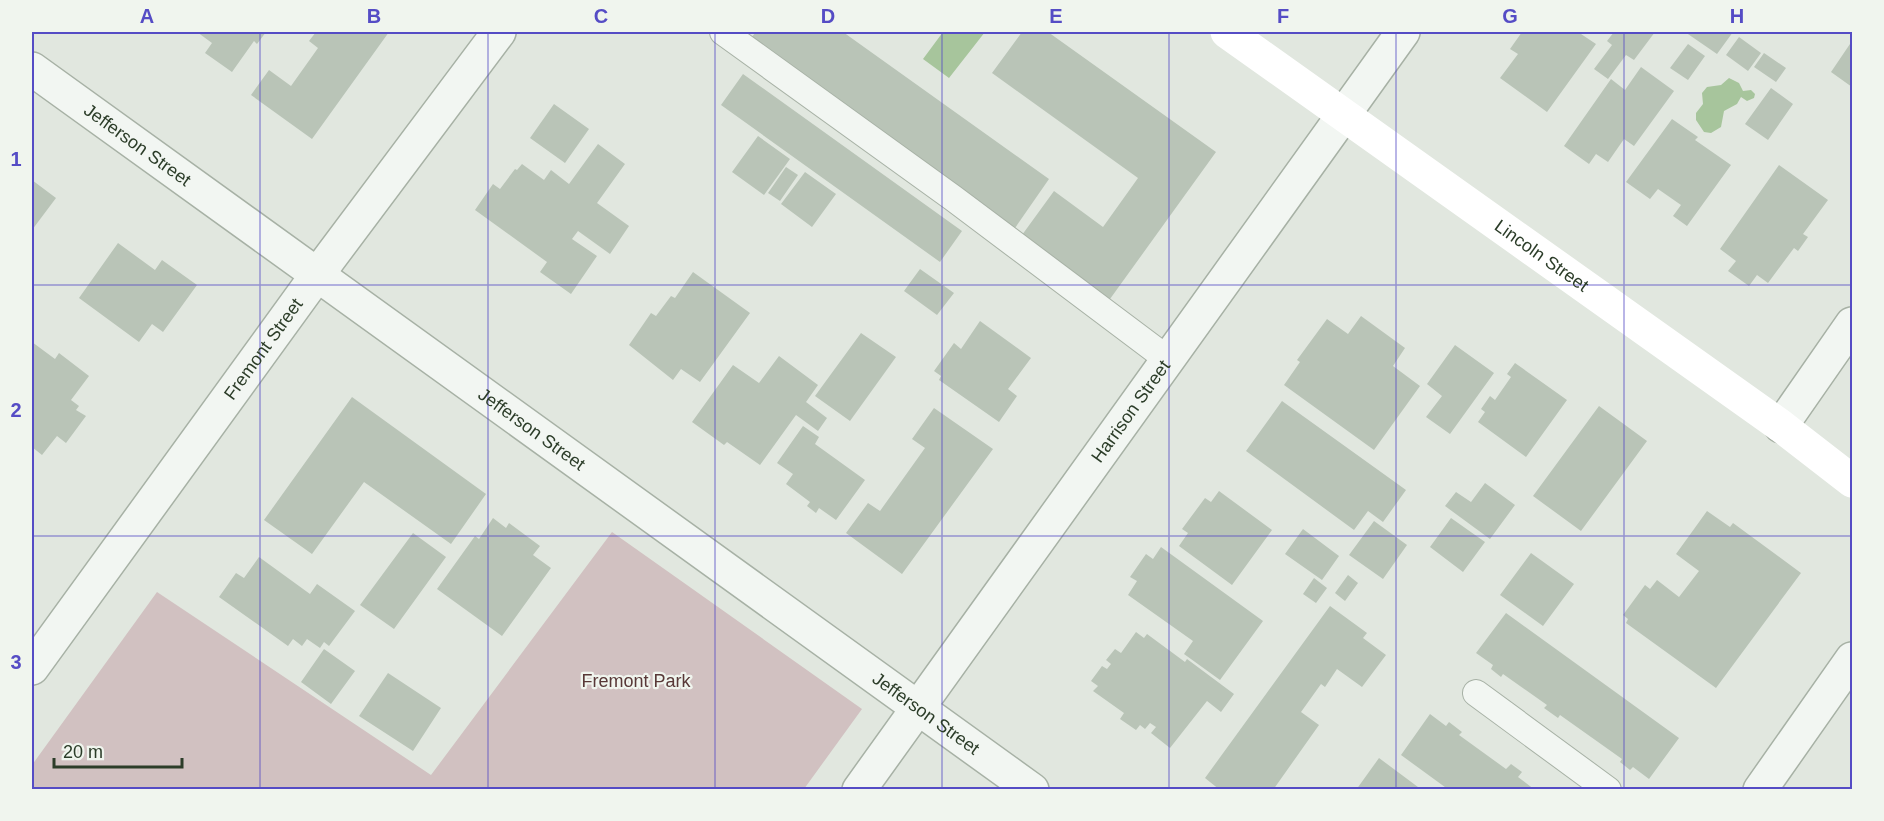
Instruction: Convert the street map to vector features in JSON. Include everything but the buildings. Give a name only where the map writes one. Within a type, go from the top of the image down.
[{"type":"main road","name":"Lincoln Street","points":[[1227,32],[1780,426],[1852,481]]},
{"type":"street","name":"Fremont Street","points":[[32,668],[317,274],[499,32]]},
{"type":"street","name":"Harrison Street","points":[[859,789],[1166,358],[1403,32]]},
{"type":"street","name":"Jefferson Street","points":[[32,69],[1032,789]]},
{"type":"street","points":[[1780,426],[1852,324]]},
{"type":"street","points":[[1760,789],[1852,660]]},
{"type":"lane","points":[[723,32],[953,198],[1166,358]]},
{"type":"lane","points":[[1476,693],[1608,789]]},
{"type":"green space","name":"Fremont Park","points":[[612,532],[862,709],[804,789],[32,789],[32,765],[157,592],[431,775]]},
{"type":"shaded area","points":[[943,32],[985,32],[949,78],[923,59]]},
{"type":"shaded area","points":[[1729,78],[1739,83],[1743,91],[1751,90],[1755,94],[1754,98],[1747,101],[1741,97],[1737,104],[1724,111],[1721,127],[1711,133],[1704,132],[1696,120],[1696,113],[1703,104],[1702,93],[1707,87],[1721,85]]}]
